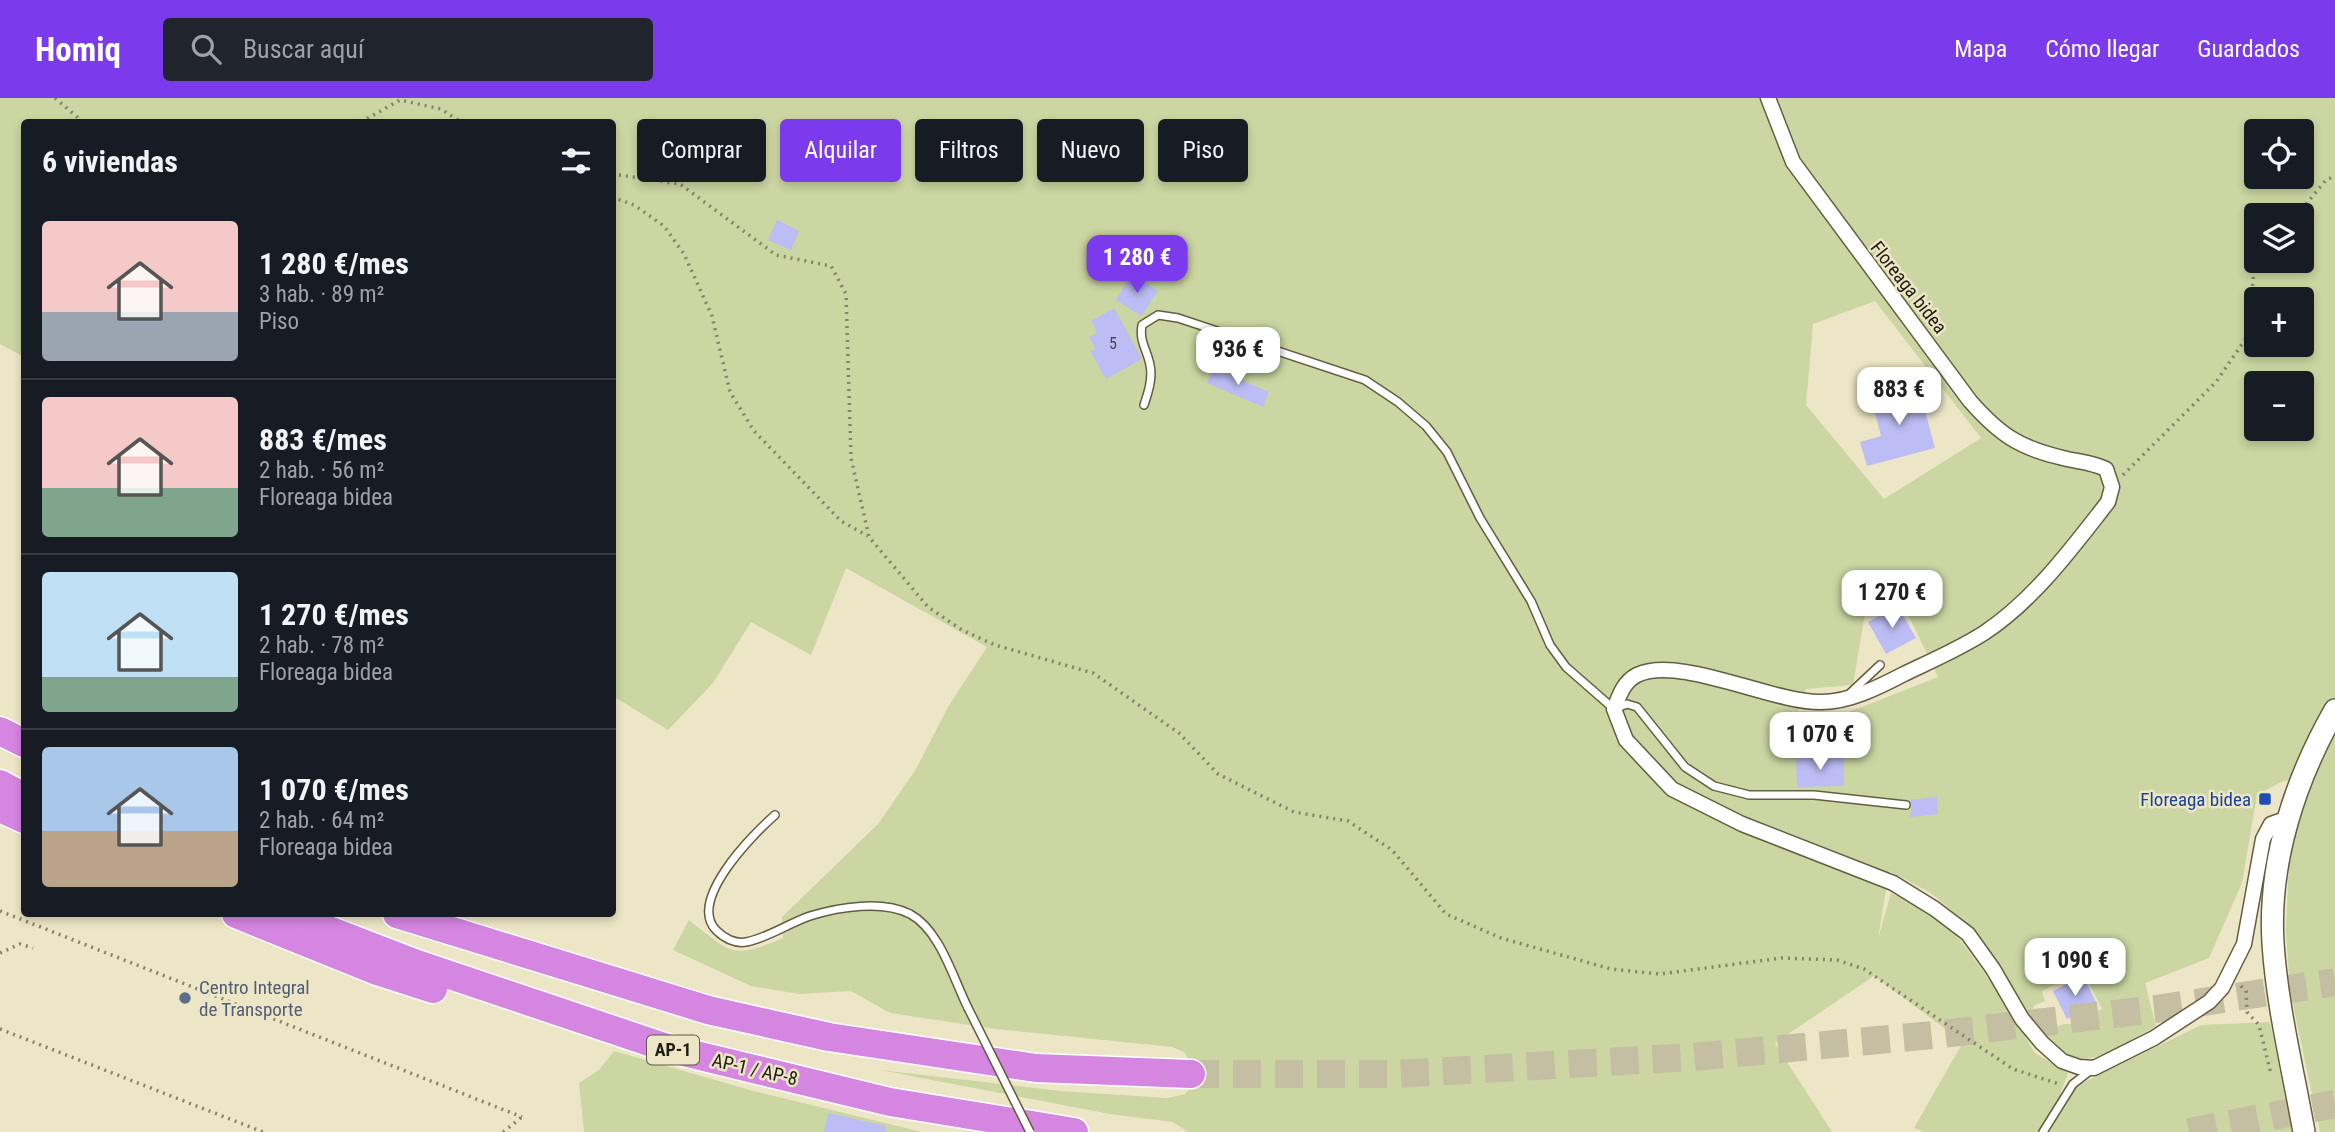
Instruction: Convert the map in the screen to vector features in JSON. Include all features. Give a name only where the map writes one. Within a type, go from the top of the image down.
[{"type":"highway","points":[[0,731],[21,742]]},
{"type":"highway","points":[[0,784],[21,795]]},
{"type":"highway","points":[[0,808],[21,818]]},
{"type":"highway","points":[[243,917],[377,971],[476,1003],[553,1010]]},
{"type":"highway","name":"AP-1 / AP-8","points":[[295,917],[417,964],[667,1048],[890,1102],[1074,1132]]},
{"type":"highway","name":"AP-1","points":[[407,917],[708,1010],[829,1038],[1036,1068],[1191,1073]]},
{"type":"street","name":"Floreaga bidea","points":[[1768,98],[1793,162],[1987,420],[1996,430],[2026,447],[2066,459],[2088,461],[2106,469],[2112,487]]},
{"type":"street","points":[[2112,487],[2108,502],[2046,579],[1986,632],[1875,689],[1819,702],[1658,670],[1635,676],[1622,689],[1614,709],[1626,740],[1672,789],[1742,824],[1893,883],[1935,909],[1968,934],[1993,969],[2022,1018],[2042,1043],[2062,1061],[2079,1067],[2094,1068],[2154,1038],[2209,1002],[2222,988],[2244,944],[2263,839],[2270,824],[2288,818]]},
{"type":"street","points":[[2304,1132],[2273,941],[2275,880],[2288,818],[2311,752],[2335,710]]},
{"type":"lane","points":[[1144,405],[1150,385],[1150,365],[1139,339],[1142,325],[1157,314],[1178,318],[1366,380],[1417,418],[1447,452],[1480,518],[1531,601],[1550,645],[1566,667],[1614,709],[1627,704],[1637,707],[1685,767],[1714,786],[1749,795],[1814,795],[1906,805]]},
{"type":"lane","points":[[1846,697],[1880,665]]},
{"type":"lane","points":[[775,815],[746,840],[711,896],[706,910],[709,923],[719,934],[732,941],[745,942],[812,915],[856,907],[886,906],[908,913],[923,922],[933,937],[1030,1132]]},
{"type":"lane","points":[[2043,1132],[2073,1084],[2094,1068]]},
{"type":"path","points":[[55,98],[80,119]]},
{"type":"path","points":[[365,119],[400,100],[441,109],[456,119]]},
{"type":"path","points":[[616,175],[680,184],[776,255],[831,266],[846,294],[851,458],[869,537]]},
{"type":"path","points":[[2307,203],[2326,180],[2335,176]]},
{"type":"path","points":[[616,198],[634,205],[664,226],[684,254],[712,316],[730,392],[754,431],[841,521],[869,537],[928,607],[962,630],[1027,656],[1067,663],[1093,673],[1179,733],[1218,774],[1294,812],[1348,821],[1392,850],[1446,914],[1501,938],[1611,969],[1660,974],[1782,958],[1837,960],[1864,969],[2013,1069],[2050,1083],[2073,1084]]},
{"type":"path","points":[[2112,487],[2216,382],[2249,334],[2253,273]]},
{"type":"path","points":[[0,911],[522,1117],[503,1132]]},
{"type":"path","points":[[0,953],[20,944],[33,948]]},
{"type":"path","points":[[2222,988],[2244,987],[2247,1012],[2259,1025],[2270,1073],[2280,1082],[2296,1088]]},
{"type":"path","points":[[0,1029],[263,1132]]},
{"type":"green space","points":[[0,98],[2335,98],[2335,1132],[2320,1132],[2290,990],[2286,931],[2289,861],[2310,779],[2283,781],[2257,795],[2242,883],[2209,958],[2145,983],[2156,1026],[2097,1057],[2070,1056],[2056,1048],[2041,1033],[2064,1024],[2074,1024],[2102,1009],[2083,971],[2042,991],[2045,1001],[2035,1005],[2029,1014],[1978,933],[1931,893],[1889,871],[1878,939],[1891,893],[1916,904],[1955,933],[1994,986],[2035,1053],[2068,1073],[2060,1094],[2201,1025],[2270,1022],[2292,1132],[1925,1132],[1914,1128],[1963,1042],[1874,976],[1775,1043],[1832,1132],[1188,1132],[1173,1122],[1110,1114],[880,1070],[1061,1091],[1168,1098],[1185,1094],[1193,1084],[1193,1067],[1184,1052],[1172,1047],[996,1029],[890,1013],[851,991],[799,994],[751,986],[673,950],[689,920],[732,950],[752,949],[783,938],[782,917],[878,824],[916,769],[948,707],[987,647],[846,568],[811,655],[751,622],[713,683],[668,730],[616,698],[616,119],[21,119],[21,355],[0,344]],"holes":[[[1875,301],[1981,438],[1884,499],[1806,405],[1813,324]],[[1893,583],[1938,677],[1849,712],[1798,711],[1806,689],[1853,685],[1869,590]]]},
{"type":"green space","points":[[614,1051],[750,1090],[922,1132],[584,1132],[579,1083],[599,1070]]},
{"type":"building","points":[[777,220],[799,231],[791,250],[768,240]]},
{"type":"building","points":[[1132,274],[1158,291],[1141,316],[1116,300]]},
{"type":"building","points":[[1114,308],[1142,359],[1106,379],[1090,351],[1096,349],[1089,337],[1097,333],[1091,321]]},
{"type":"building","points":[[1214,368],[1269,392],[1263,407],[1207,383]]},
{"type":"building","points":[[1918,385],[1935,448],[1867,466],[1860,442],[1881,436],[1871,397]]},
{"type":"building","points":[[1897,605],[1916,638],[1886,654],[1868,622]]},
{"type":"building","points":[[1844,757],[1844,786],[1797,787],[1796,758]]},
{"type":"building","points":[[1937,797],[1938,814],[1910,817],[1912,805],[1909,800]]},
{"type":"building","points":[[2083,976],[2097,1004],[2067,1019],[2053,991]]},
{"type":"building","points":[[828,1113],[886,1126],[885,1132],[824,1132]]},
{"type":"tunnel","points":[[1191,1074],[1396,1074],[1693,1057],[1933,1035],[2156,1009],[2335,982]]},
{"type":"tunnel","points":[[2189,1132],[2335,1104]]},
{"type":"place","name":"Floreaga bidea","points":[[2265,799]]},
{"type":"place","name":"Centro Integral de Transporte","points":[[185,998]]}]
